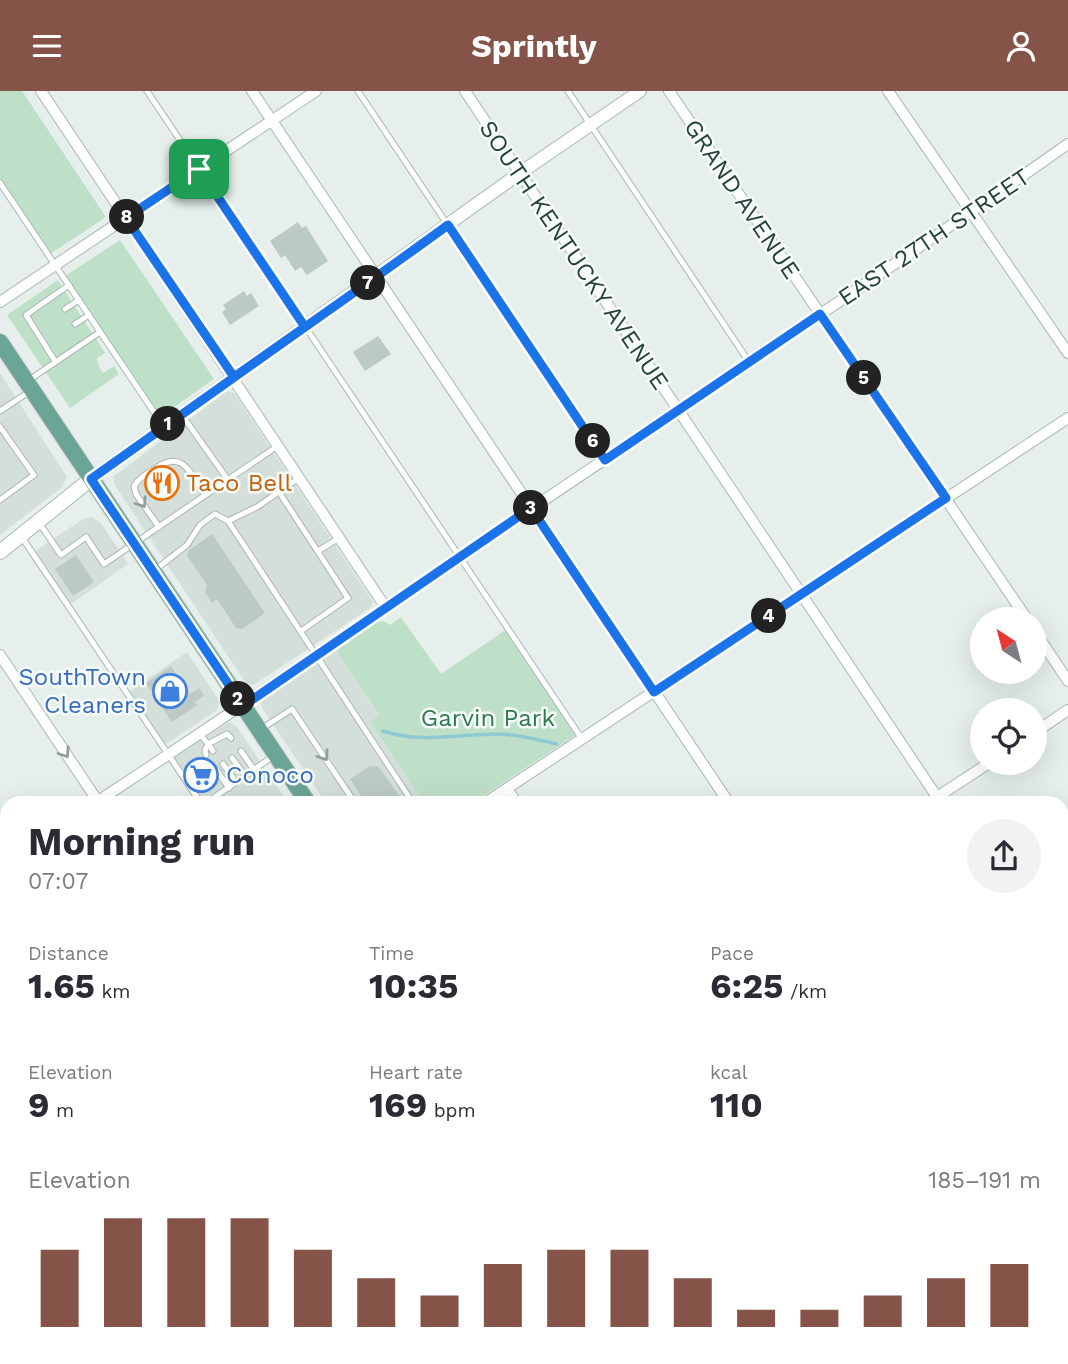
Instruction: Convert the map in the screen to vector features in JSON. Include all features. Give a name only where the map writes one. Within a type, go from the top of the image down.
[{"type":"main road","points":[[0,342],[303,796]]},
{"type":"main road","points":[[2,547],[20,536],[91,479]]},
{"type":"street","points":[[41,91],[386,608]]},
{"type":"street","points":[[252,91],[724,796]]},
{"type":"street","points":[[0,302],[316,91]]},
{"type":"street","name":"SOUTH KENTUCKY AVENUE","points":[[465,91],[933,796]]},
{"type":"street","points":[[91,479],[520,173],[640,91]]},
{"type":"street","name":"GRAND AVENUE","points":[[669,91],[1019,607]]},
{"type":"street","points":[[888,91],[973,211],[1068,353]]},
{"type":"street","name":"EAST 27TH STREET","points":[[108,796],[1068,144]]},
{"type":"street","points":[[496,796],[1068,418]]},
{"type":"street","points":[[1047,650],[1068,681]]},
{"type":"street","points":[[0,655],[92,796]]},
{"type":"street","points":[[1047,724],[1068,710]]},
{"type":"street","points":[[943,796],[972,775]]},
{"type":"street","points":[[507,789],[512,796]]},
{"type":"lane","points":[[146,91],[582,739]]},
{"type":"lane","points":[[358,91],[605,460]]},
{"type":"lane","points":[[568,91],[749,362]]},
{"type":"lane","points":[[0,183],[164,427]]},
{"type":"lane","points":[[55,361],[26,315],[69,285]]},
{"type":"lane","points":[[65,309],[79,300]]},
{"type":"lane","points":[[75,324],[89,315]]},
{"type":"lane","points":[[36,331],[42,326]]},
{"type":"lane","points":[[0,411],[55,361],[100,332]]},
{"type":"lane","points":[[45,345],[51,341]]},
{"type":"lane","points":[[181,415],[228,480]]},
{"type":"lane","points":[[0,427],[34,475],[1,498]]},
{"type":"lane","points":[[38,521],[61,555],[86,537],[104,564],[279,445]]},
{"type":"lane","points":[[159,527],[136,494],[134,486],[139,479],[166,461],[176,460],[183,464],[205,495]]},
{"type":"lane","points":[[228,521],[257,507],[300,478]]},
{"type":"lane","points":[[279,492],[348,598],[301,631]]},
{"type":"lane","points":[[153,571],[187,544],[200,524],[215,514],[228,521],[408,796]]},
{"type":"lane","points":[[20,536],[199,796]]},
{"type":"lane","points":[[318,551],[340,537]]},
{"type":"lane","points":[[259,730],[292,709],[350,796]]},
{"type":"lane","points":[[200,734],[213,751]]},
{"type":"lane","points":[[206,755],[208,744],[218,737],[227,734],[231,738]]},
{"type":"lane","points":[[218,737],[223,744]]},
{"type":"lane","points":[[241,751],[254,770]]},
{"type":"lane","points":[[216,796],[275,754]]},
{"type":"lane","points":[[232,758],[245,776]]},
{"type":"lane","points":[[223,764],[236,782]]},
{"type":"lane","points":[[216,769],[229,788]]},
{"type":"shaded area","points":[[0,373],[67,477],[61,488],[0,535]]},
{"type":"shaded area","points":[[227,391],[234,393],[373,602],[370,608],[252,686],[245,682],[114,484],[113,477]]},
{"type":"shaded area","points":[[92,517],[101,523],[128,564],[65,608],[29,555],[83,519]]},
{"type":"shaded area","points":[[336,650],[379,716],[370,722],[419,796],[321,796],[262,708],[261,700]]},
{"type":"shaded area","points":[[187,652],[218,699],[219,705],[217,710],[160,748],[124,695]]},
{"type":"shaded area","points":[[229,722],[237,727],[283,796],[191,796],[168,761]]},
{"type":"green space","points":[[0,91],[22,91],[106,217],[50,254],[0,179]]},
{"type":"green space","points":[[120,240],[214,379],[160,417],[65,276]]},
{"type":"green space","points":[[58,280],[105,353],[97,358],[99,367],[103,373],[114,366],[119,374],[70,408],[7,315]]},
{"type":"green space","name":"Garvin Park","points":[[401,617],[441,674],[507,629],[576,735],[483,796],[419,796],[370,722],[379,715],[336,650],[377,622],[384,621],[390,625]]},
{"type":"building","points":[[298,222],[302,228],[306,226],[328,261],[307,275],[301,267],[295,271],[285,255],[281,258],[270,241]]},
{"type":"building","points":[[244,291],[247,296],[251,293],[259,306],[230,325],[222,312],[226,309],[223,305]]},
{"type":"building","points":[[378,336],[391,354],[365,371],[353,352]]},
{"type":"building","name":"Taco Bell","points":[[170,467],[181,482],[154,500],[143,484]]},
{"type":"building","points":[[212,534],[265,613],[242,629],[236,628],[217,599],[212,603],[205,592],[207,585],[187,555],[188,551]]},
{"type":"building","points":[[76,555],[94,582],[73,596],[55,569]]},
{"type":"building","name":"SouthTown Cleaners","points":[[171,666],[190,694],[199,688],[204,696],[195,702],[197,705],[172,722],[146,683]]},
{"type":"building","name":"Conoco","points":[[199,756],[218,784],[203,794],[184,767]]},
{"type":"building","points":[[370,766],[379,767],[399,796],[361,796],[350,779]]},
{"type":"waterway","points":[[383,731],[426,738],[505,734],[557,744]]},
{"type":"place","name":"Taco Bell","points":[[162,483]]},
{"type":"place","name":"SouthTown Cleaners","points":[[170,691]]},
{"type":"place","name":"Conoco","points":[[201,775]]},
{"type":"route","points":[[199,169],[126,218],[234,377],[245,370],[364,286],[448,225],[605,460],[820,314],[946,498],[654,692],[531,508],[243,706],[91,479],[305,327],[199,169]]}]
